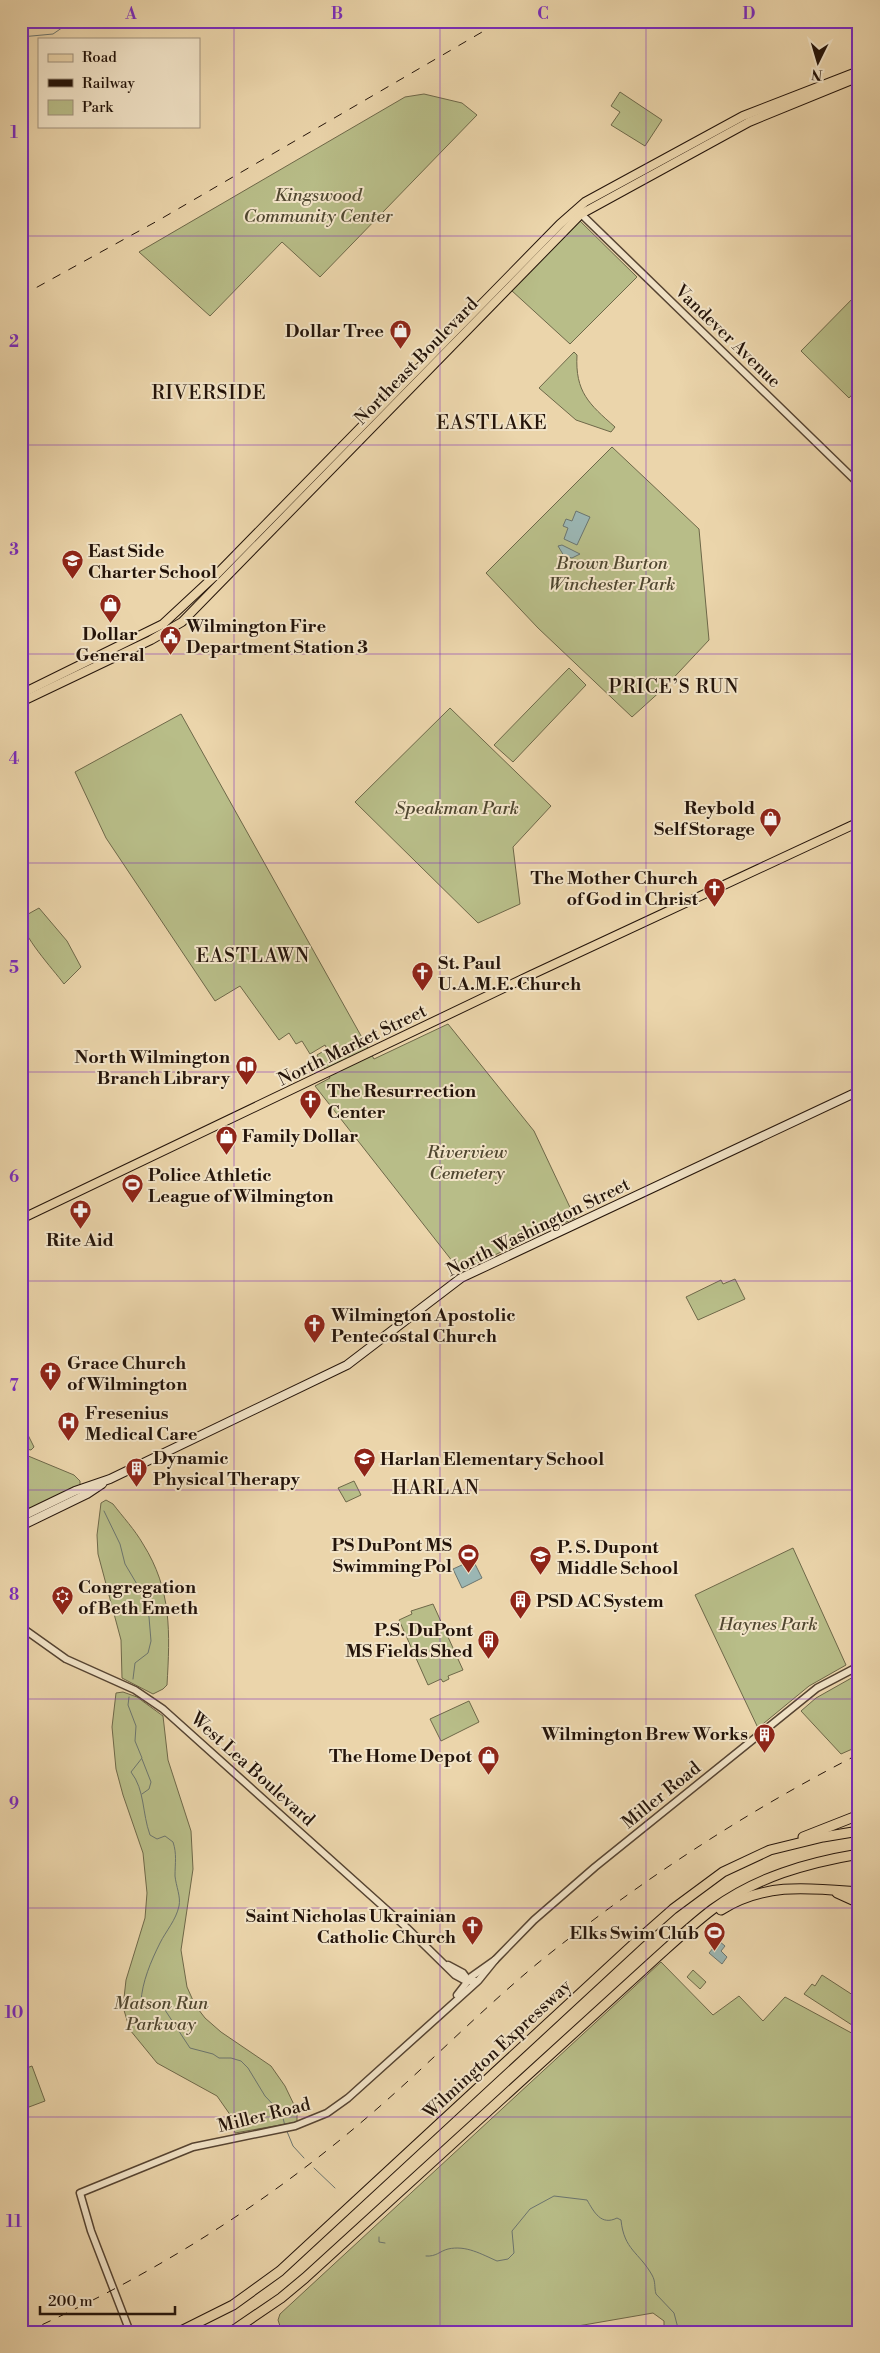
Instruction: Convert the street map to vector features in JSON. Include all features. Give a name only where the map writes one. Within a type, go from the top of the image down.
[{"type":"highway","points":[[770,1850],[859,1815]]},
{"type":"highway","name":"Wilmington Expressway","points":[[179,2332],[233,2305],[274,2276],[674,1909],[723,1872],[770,1850],[823,1837],[859,1831]]},
{"type":"highway","points":[[231,2332],[281,2298],[305,2278],[655,1959],[712,1910],[747,1888],[794,1868],[859,1854]]},
{"type":"highway","points":[[655,1959],[670,1950],[709,1918],[753,1894],[796,1887],[859,1892]]},
{"type":"highway","points":[[830,1890],[859,1903]]},
{"type":"main road","points":[[854,21],[859,26]]},
{"type":"main road","name":"Northeast Boulevard","points":[[23,694],[169,621],[534,251],[578,211],[660,162],[743,116],[859,71]]},
{"type":"main road","name":"Northeast Boulevard","points":[[21,702],[175,627],[509,288],[578,211],[627,188],[749,122],[859,77]]},
{"type":"main road","points":[[627,188],[635,181],[658,168],[660,162]]},
{"type":"main road","points":[[509,288],[508,283],[530,259],[534,251]]},
{"type":"main road","points":[[439,359],[446,348],[464,329],[465,321]]},
{"type":"main road","points":[[270,532],[270,525],[290,505],[296,492]]},
{"type":"main road","name":"North Market Street","points":[[21,1220],[531,975],[859,822]]},
{"type":"main road","name":"North Washington Street","points":[[21,1517],[75,1491],[110,1479],[347,1365],[461,1278],[859,1091]]},
{"type":"main road","name":"North Washington Street","points":[[21,1526],[87,1494],[110,1479]]},
{"type":"street","name":"Vandever Avenue","points":[[578,211],[859,484]]},
{"type":"street","name":"West Lea Boulevard","points":[[21,1627],[66,1659],[135,1690],[163,1708],[445,1964],[468,1982]]},
{"type":"street","name":"Miller Road","points":[[130,2332],[91,2232],[80,2193],[193,2148],[286,2128],[322,2116],[343,2103],[451,2003],[468,1982],[478,1981],[495,1960],[534,1920],[605,1859],[812,1691],[857,1667]]},
{"type":"street","name":"Miller Road","points":[[451,2003],[479,1970],[495,1960]]},
{"type":"street","points":[[458,1994],[459,1982],[455,1970],[479,1970]]},
{"type":"green space","points":[[620,92],[662,120],[645,146],[611,125],[620,112],[611,106]]},
{"type":"green space","name":"Kingswood Community Center","points":[[424,94],[462,103],[477,115],[320,277],[282,242],[210,316],[139,252],[405,97]]},
{"type":"green space","points":[[578,219],[637,277],[570,344],[511,290]]},
{"type":"green space","points":[[859,292],[859,387],[849,398],[801,351]]},
{"type":"green space","points":[[574,352],[577,355],[578,379],[581,388],[591,404],[615,427],[611,432],[576,420],[539,388]]},
{"type":"green space","name":"Brown Burton Winchester Park","points":[[612,447],[699,529],[709,640],[664,688],[632,717],[538,628],[486,573]]},
{"type":"green space","points":[[569,668],[586,685],[513,762],[494,745]]},
{"type":"green space","name":"Speakman Park","points":[[450,708],[551,806],[513,847],[520,904],[478,923],[355,802]]},
{"type":"green space","name":"Riverview Cemetery","points":[[181,714],[374,1059],[448,1024],[534,1131],[575,1218],[460,1271],[315,1086],[330,1078],[317,1055],[327,1049],[325,1045],[310,1054],[302,1041],[296,1044],[289,1033],[279,1040],[240,986],[215,1001],[106,838],[75,772]]},
{"type":"green space","points":[[39,908],[67,941],[81,967],[64,984],[32,942],[22,925],[21,918]]},
{"type":"green space","points":[[735,1279],[745,1299],[698,1320],[686,1297],[721,1280],[723,1284]]},
{"type":"green space","points":[[26,1431],[34,1447],[31,1450],[21,1448],[21,1433]]},
{"type":"green space","points":[[21,1453],[74,1475],[80,1481],[80,1487],[21,1515]]},
{"type":"green space","points":[[354,1481],[361,1495],[346,1502],[338,1488]]},
{"type":"green space","points":[[106,1500],[113,1504],[140,1539],[152,1561],[164,1595],[169,1648],[167,1685],[153,1694],[122,1678],[121,1640],[98,1554],[97,1535],[101,1503]]},
{"type":"green space","name":"Haynes Park","points":[[793,1548],[846,1665],[809,1686],[758,1728],[695,1595]]},
{"type":"green space","points":[[433,1604],[463,1670],[448,1676],[449,1679],[443,1682],[441,1679],[428,1685],[399,1620],[412,1614],[411,1611]]},
{"type":"green space","points":[[855,1676],[859,1685],[859,1746],[841,1754],[801,1711],[816,1698]]},
{"type":"green space","name":"Matson Run Parkway","points":[[123,1692],[137,1697],[163,1716],[168,1760],[191,1831],[193,1869],[181,1950],[187,1987],[195,2005],[205,2018],[221,2032],[271,2066],[285,2086],[297,2111],[297,2122],[235,2133],[231,2116],[217,2096],[157,2063],[130,2030],[123,2007],[126,1980],[145,1918],[147,1893],[143,1853],[116,1769],[112,1727],[116,1693]]},
{"type":"green space","points":[[469,1701],[479,1722],[441,1741],[430,1719]]},
{"type":"green space","points":[[661,1962],[713,2015],[739,1996],[763,2021],[785,1997],[859,2037],[859,2332],[664,2332],[664,2321],[653,2313],[543,2332],[282,2332],[278,2320],[280,2314]]},
{"type":"green space","points":[[693,1970],[706,1982],[700,1989],[687,1977]]},
{"type":"green space","points":[[822,1975],[859,1999],[859,2021],[855,2027],[804,1994],[812,1984],[815,1986]]},
{"type":"green space","points":[[32,2066],[45,2101],[21,2110],[21,2070]]},
{"type":"water","points":[[576,511],[590,517],[577,545],[564,539],[568,528],[563,526],[566,519],[572,521]]},
{"type":"water","points":[[562,545],[580,554],[572,558],[564,556],[558,546]]},
{"type":"water","name":"PS DuPont MS Swimming Pol","points":[[473,1560],[482,1578],[462,1588],[453,1569]]},
{"type":"water","name":"Elks Swim Club","points":[[719,1941],[725,1946],[721,1951],[727,1957],[722,1964],[709,1953]]},
{"type":"waterway","points":[[21,37],[53,34],[69,23],[79,21]]},
{"type":"waterway","points":[[104,1511],[120,1544],[125,1564],[141,1591],[149,1617],[151,1641],[148,1653],[135,1663],[133,1679]]},
{"type":"waterway","points":[[129,1697],[128,1705],[136,1726],[135,1741],[142,1758],[131,1772],[139,1786],[150,1835],[157,1839],[165,1836],[173,1842],[175,1876],[179,1899],[176,1916],[160,1943],[147,1972],[141,2002],[147,2009],[159,2006],[165,2010],[190,2048],[213,2054],[219,2058],[231,2058],[241,2061],[248,2068],[265,2096],[282,2114],[285,2126]]},
{"type":"waterway","points":[[142,1759],[151,1782],[149,1789],[142,1794]]},
{"type":"waterway","points":[[286,2129],[293,2146],[304,2158]]},
{"type":"waterway","points":[[314,2168],[335,2188]]},
{"type":"waterway","points":[[426,2256],[435,2255],[448,2249],[461,2248],[497,2261],[508,2259],[514,2253],[512,2231],[530,2209],[554,2196],[587,2200],[595,2213],[602,2219],[611,2220],[617,2218],[621,2220],[625,2238],[652,2275],[656,2294],[674,2313],[679,2332]]},
{"type":"waterway","points":[[379,2237],[379,2242],[385,2243]]},
{"type":"railway","points":[[21,296],[159,220],[501,21]]},
{"type":"railway","points":[[26,2332],[118,2287],[163,2262],[249,2208],[291,2178],[371,2114],[517,1981],[576,1933],[693,1850],[775,1800],[859,1754]]},
{"type":"place","name":"Dollar Tree","points":[[400,350]]},
{"type":"place","name":"East Side Charter School","points":[[72,580]]},
{"type":"place","name":"Dollar General","points":[[110,623]]},
{"type":"place","name":"Wilmington Fire Department Station 3","points":[[170,655]]},
{"type":"place","name":"Reybold Self Storage","points":[[771,837]]},
{"type":"place","name":"The Mother Church of God in Christ","points":[[714,907]]},
{"type":"place","name":"St. Paul U.A.M.E. Church","points":[[422,992]]},
{"type":"place","name":"North Wilmington Branch Library","points":[[246,1086]]},
{"type":"place","name":"The Resurrection Center","points":[[311,1120]]},
{"type":"place","name":"Family Dollar","points":[[226,1155]]},
{"type":"place","name":"Police Athletic League of Wilmington","points":[[132,1204]]},
{"type":"place","name":"Rite Aid","points":[[80,1229]]},
{"type":"place","name":"Wilmington Apostolic Pentecostal Church","points":[[315,1344]]},
{"type":"place","name":"Grace Church of Wilmington","points":[[51,1392]]},
{"type":"place","name":"Fresenius Medical Care","points":[[69,1442]]},
{"type":"place","name":"Harlan Elementary School","points":[[364,1478]]},
{"type":"place","name":"Dynamic Physical Therapy","points":[[137,1487]]},
{"type":"place","name":"PS DuPont MS Swimming Pol","points":[[468,1574]]},
{"type":"place","name":"P. S. Dupont Middle School","points":[[541,1576]]},
{"type":"place","name":"Congregation of Beth Emeth","points":[[62,1616]]},
{"type":"place","name":"PSD AC System","points":[[520,1620]]},
{"type":"place","name":"P.S. DuPont MS Fields Shed","points":[[489,1659]]},
{"type":"place","name":"Wilmington Brew Works","points":[[764,1753]]},
{"type":"place","name":"The Home Depot","points":[[488,1775]]},
{"type":"place","name":"Saint Nicholas Ukrainian Catholic Church","points":[[472,1945]]},
{"type":"place","name":"Elks Swim Club","points":[[715,1952]]},
{"type":"district","name":"RIVERSIDE","points":[[209,392]]},
{"type":"district","name":"EASTLAKE","points":[[492,422]]},
{"type":"district","name":"PRICE’S RUN","points":[[674,686]]},
{"type":"district","name":"EASTLAWN","points":[[253,955]]},
{"type":"district","name":"HARLAN","points":[[436,1487]]}]
